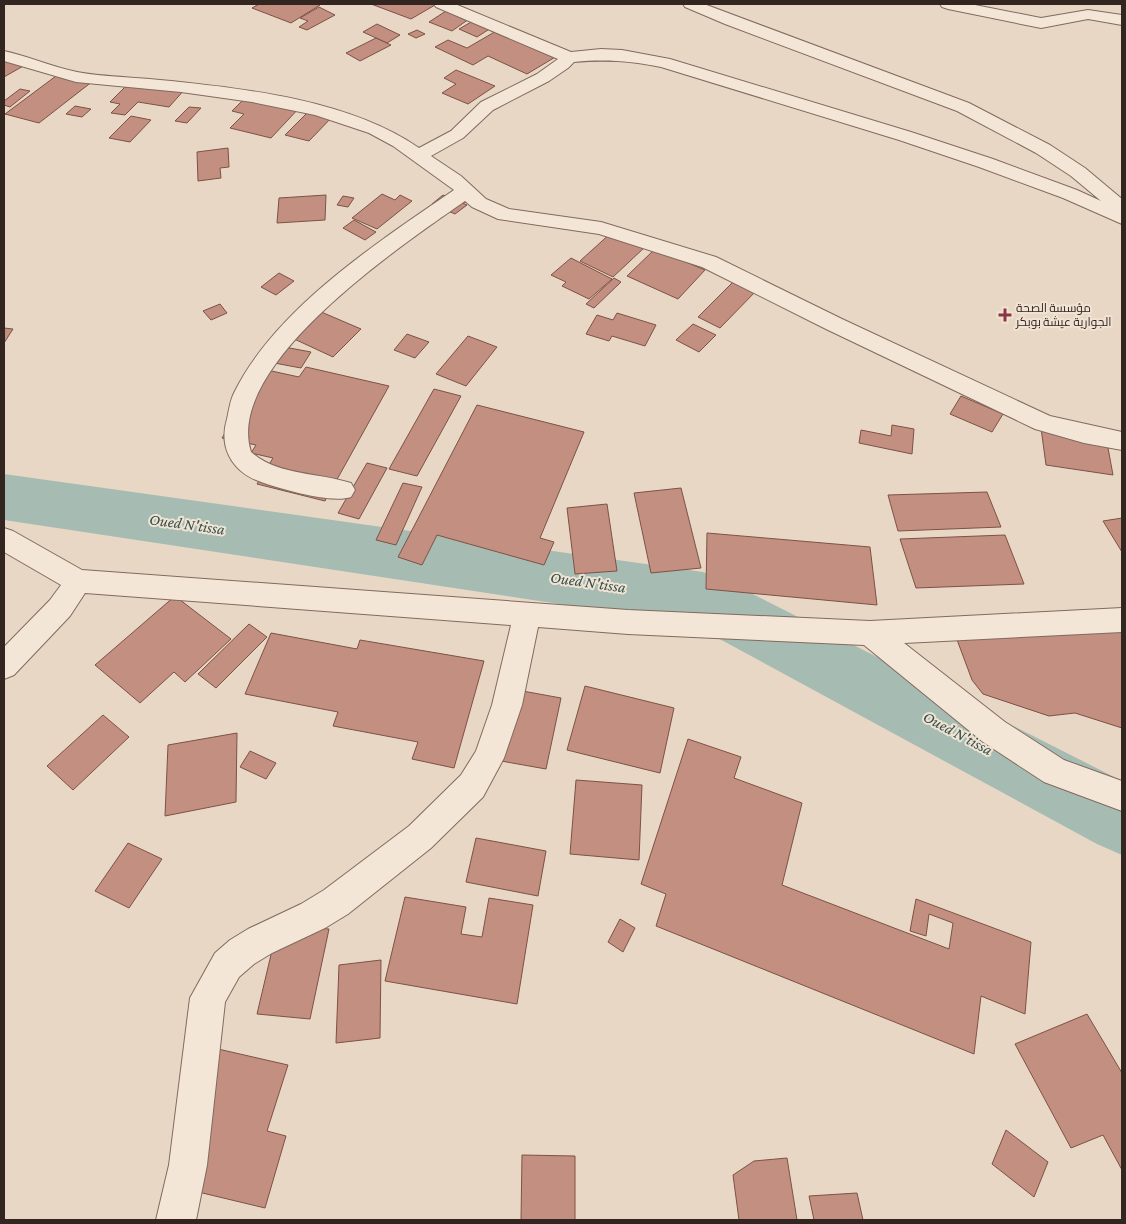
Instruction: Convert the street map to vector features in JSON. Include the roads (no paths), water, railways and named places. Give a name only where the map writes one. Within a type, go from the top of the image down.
[{"type":"street","points":[[442,4],[569,57],[601,54],[622,55],[684,68],[905,136],[1070,194],[1122,218]]},
{"type":"street","points":[[691,4],[731,21],[963,107],[1043,149],[1078,172],[1122,209]]},
{"type":"street","points":[[948,4],[1041,23],[1055,23],[1083,15],[1122,20]]},
{"type":"street","points":[[4,56],[76,77],[244,95],[318,110],[375,129],[419,154],[479,203],[505,215],[601,228],[709,262],[834,324],[1043,423],[1084,434],[1122,441]]},
{"type":"street","points":[[419,154],[441,145],[490,104],[552,72],[564,64],[569,57]]},
{"type":"street","points":[[342,490],[260,472],[242,457],[235,437],[237,412],[266,361],[296,325],[333,290],[374,256],[466,191]]},
{"type":"street","points":[[4,539],[78,580],[628,622],[870,633],[1122,620]]},
{"type":"street","points":[[4,666],[60,608],[78,580]]},
{"type":"street","points":[[176,1220],[188,1165],[208,998],[218,979],[227,965],[260,941],[313,916],[336,902],[420,837],[472,786],[489,758],[506,705],[527,614]]},
{"type":"street","points":[[870,633],[994,732],[1055,772],[1122,796]]},
{"type":"waterway","name":"Oued N'tissa","points":[[4,497],[703,599],[1122,819]]},
{"type":"place","name":"مؤسسة الصحة الجوارية عيشة بوبكر","points":[[1005,315]]}]
